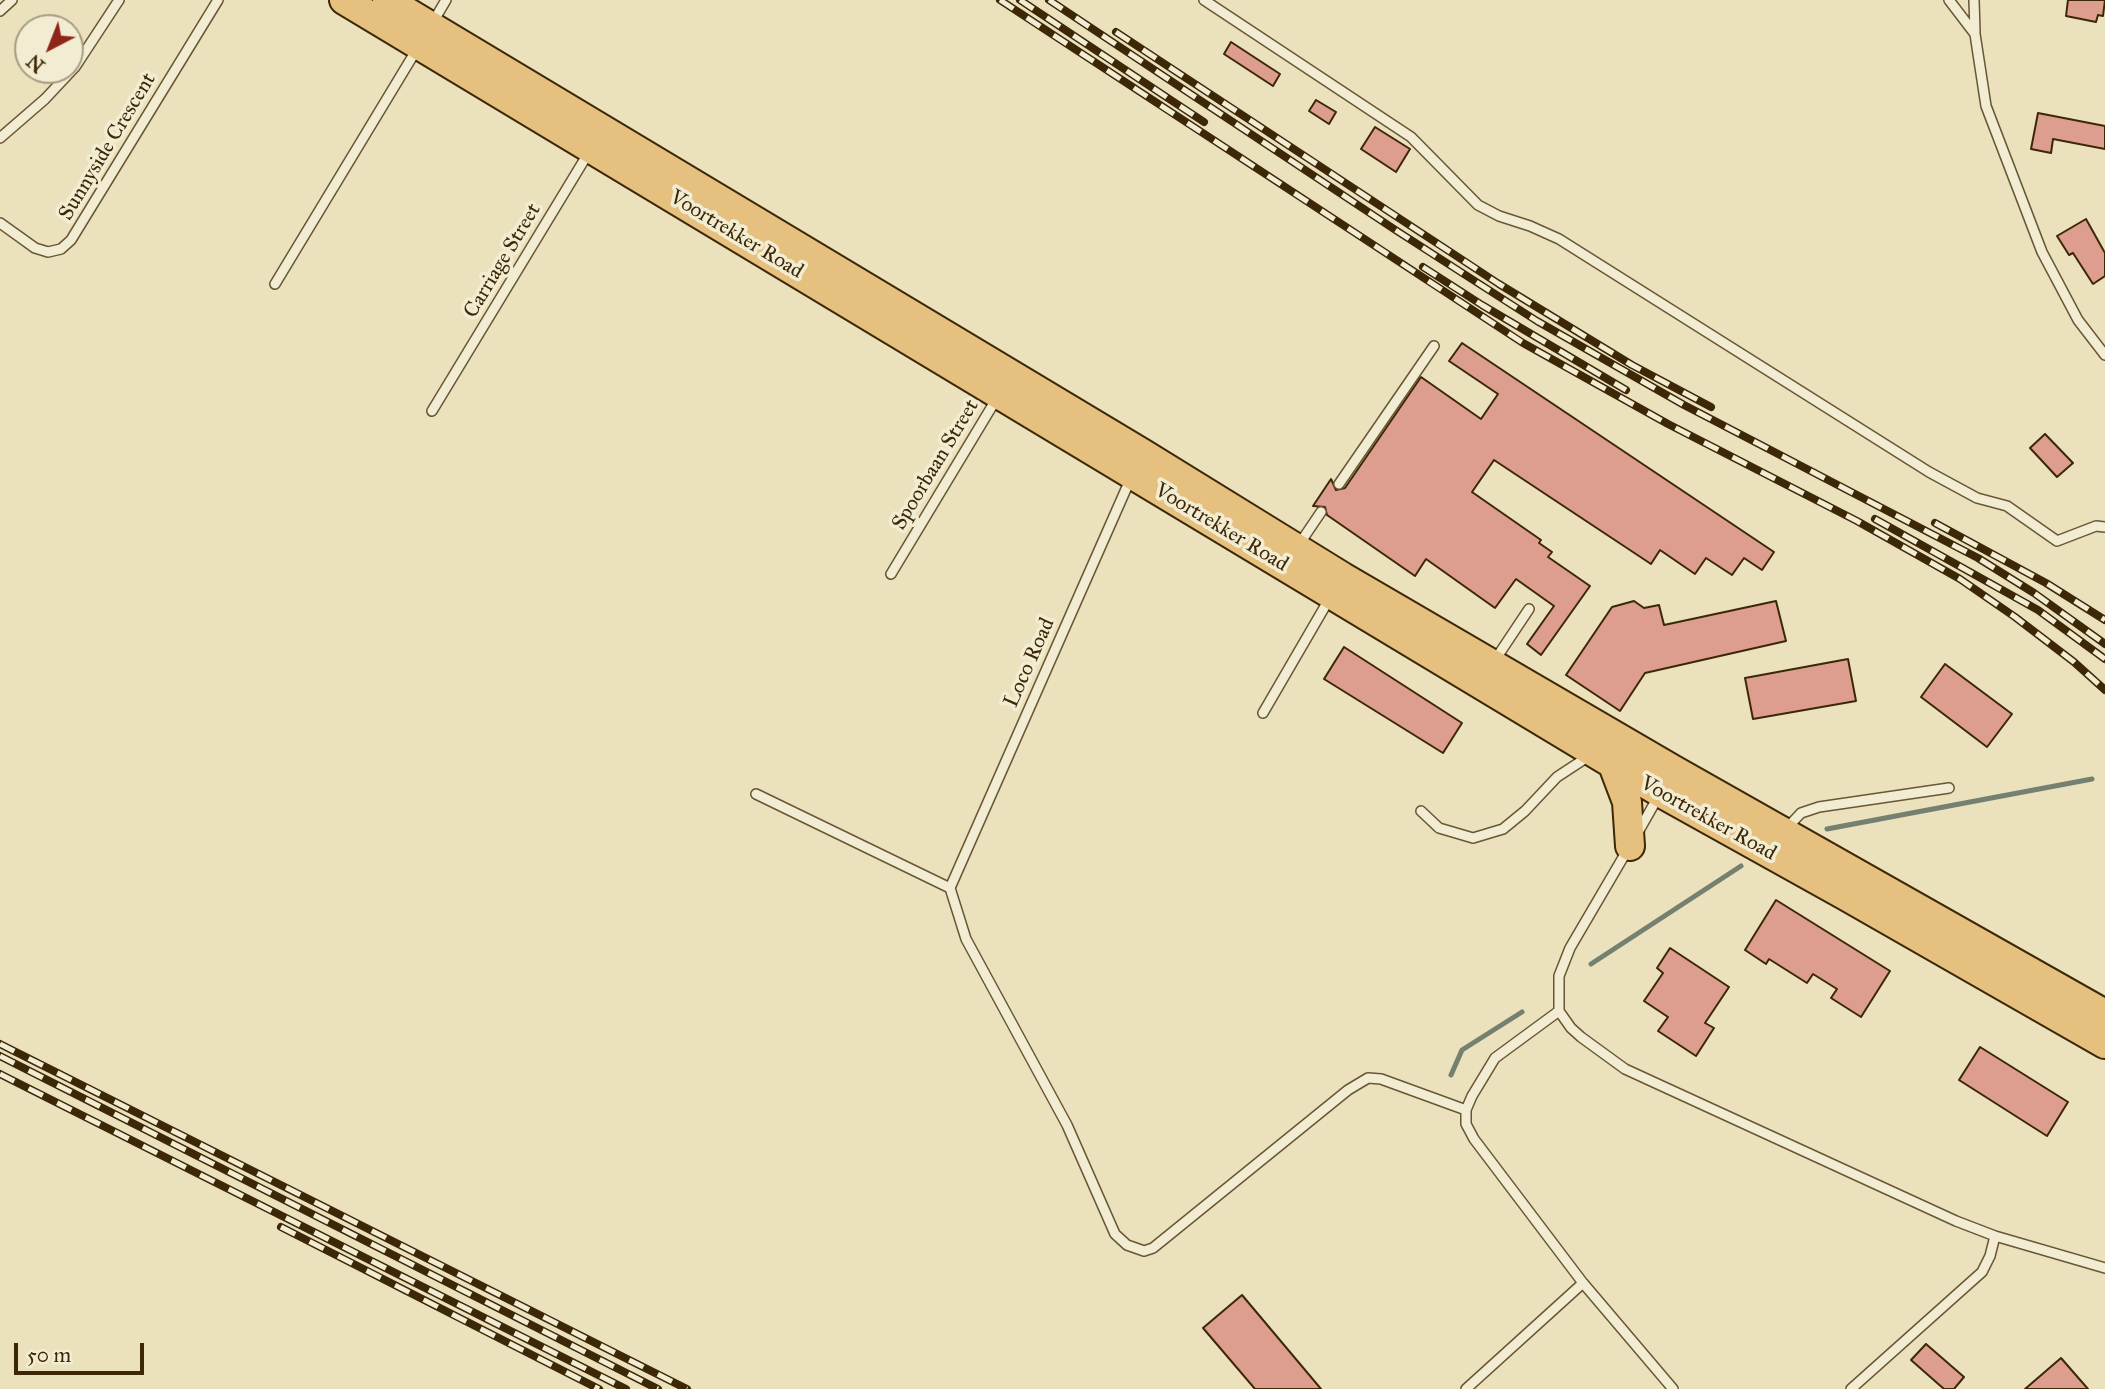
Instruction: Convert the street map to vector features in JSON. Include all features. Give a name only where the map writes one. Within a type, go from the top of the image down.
[{"type":"main road","name":"Voortrekker Road","points":[[344,0],[425,36],[598,138],[1338,586],[1777,844],[2105,1044]]},
{"type":"main road","name":"Voortrekker Road","points":[[387,0],[425,36]]},
{"type":"main road","name":"Voortrekker Road","points":[[1137,464],[1297,548],[1338,586]]},
{"type":"main road","name":"Voortrekker Road","points":[[1486,674],[1603,759],[1668,782]]},
{"type":"main road","points":[[1603,759],[1629,809],[1630,846]]},
{"type":"main road","name":"Voortrekker Road","points":[[1777,844],[2105,1014]]},
{"type":"lane","points":[[0,11],[12,0]]},
{"type":"lane","points":[[0,138],[45,99],[75,67],[119,0]]},
{"type":"lane","name":"Sunnyside Crescent","points":[[0,223],[35,248],[48,252],[61,249],[71,240],[218,0]]},
{"type":"lane","points":[[275,284],[446,0]]},
{"type":"lane","points":[[1204,0],[1411,137],[1478,205],[1559,239],[1929,472],[1977,498],[2007,506],[2057,541],[2096,526],[2105,527]]},
{"type":"lane","points":[[1949,0],[1975,34]]},
{"type":"lane","points":[[1974,0],[1975,34],[1986,106],[2042,253],[2078,320],[2105,355]]},
{"type":"lane","name":"Carriage Street","points":[[432,411],[598,138]]},
{"type":"lane","points":[[1339,485],[1434,346]]},
{"type":"lane","name":"Spoorbaan Street","points":[[891,573],[1004,385]]},
{"type":"lane","name":"Loco Road","points":[[950,888],[1137,464]]},
{"type":"lane","points":[[1297,548],[1321,512]]},
{"type":"lane","points":[[1263,713],[1338,586]]},
{"type":"lane","points":[[1486,674],[1529,609]]},
{"type":"lane","points":[[1421,811],[1439,828],[1473,838],[1503,829],[1557,777],[1603,759]]},
{"type":"lane","points":[[1668,782],[1570,948],[1559,976],[1559,1011],[1571,1028],[1625,1069],[1956,1221],[1995,1236],[2105,1268]]},
{"type":"lane","points":[[1777,844],[1801,813],[1819,807],[1950,788]]},
{"type":"lane","points":[[756,794],[950,888],[966,939],[1066,1125],[1115,1234],[1127,1245],[1144,1251],[1153,1248],[1348,1090],[1368,1078],[1381,1079],[1466,1110]]},
{"type":"lane","points":[[1559,1011],[1495,1058],[1475,1089],[1466,1110],[1465,1124],[1468,1132],[1583,1283],[1673,1389]]},
{"type":"lane","points":[[1851,1389],[1982,1272],[1988,1262],[1995,1236]]},
{"type":"lane","points":[[2082,1260],[2105,1260]]},
{"type":"lane","points":[[1466,1389],[1583,1283]]},
{"type":"building","points":[[2068,0],[2105,0],[2103,16],[2098,15],[2096,22],[2066,16]]},
{"type":"building","points":[[1231,42],[1280,74],[1273,86],[1224,54]]},
{"type":"building","points":[[1316,100],[1336,112],[1329,124],[1309,111]]},
{"type":"building","points":[[2038,113],[2105,126],[2105,149],[2053,139],[2051,153],[2031,149]]},
{"type":"building","points":[[1375,127],[1410,149],[1396,172],[1361,149]]},
{"type":"building","points":[[2086,219],[2105,253],[2105,276],[2093,284],[2073,253],[2069,255],[2057,236]]},
{"type":"building","points":[[1462,343],[1774,552],[1762,570],[1744,558],[1732,575],[1706,558],[1695,574],[1660,550],[1651,564],[1494,460],[1472,492],[1541,540],[1539,543],[1552,552],[1548,557],[1590,586],[1541,655],[1527,644],[1554,606],[1516,579],[1495,608],[1426,559],[1415,576],[1327,515],[1325,507],[1313,506],[1331,479],[1336,490],[1345,488],[1421,377],[1481,419],[1498,394],[1449,361]]},
{"type":"building","points":[[2045,434],[2073,463],[2057,477],[2030,448]]},
{"type":"building","points":[[1634,601],[1644,608],[1659,605],[1664,625],[1776,601],[1786,641],[1645,673],[1620,711],[1566,675],[1612,607]]},
{"type":"building","points":[[1344,647],[1462,723],[1443,753],[1324,679]]},
{"type":"building","points":[[1848,659],[1856,701],[1753,719],[1745,678]]},
{"type":"building","points":[[1945,664],[2012,714],[1987,747],[1921,697]]},
{"type":"building","points":[[1776,900],[1890,971],[1861,1017],[1831,998],[1837,989],[1813,974],[1807,983],[1769,959],[1766,964],[1745,950]]},
{"type":"building","points":[[1670,948],[1729,987],[1705,1023],[1714,1028],[1696,1056],[1658,1031],[1668,1017],[1644,1001],[1663,973],[1657,968]]},
{"type":"building","points":[[1980,1047],[2068,1102],[2047,1136],[1959,1080]]},
{"type":"building","points":[[1242,1295],[1321,1389],[1255,1389],[1203,1328]]},
{"type":"building","points":[[1926,1344],[1964,1377],[1954,1389],[1944,1389],[1911,1360]]},
{"type":"building","points":[[2061,1358],[2088,1389],[2025,1389]]},
{"type":"waterway","points":[[1827,829],[2092,779]]},
{"type":"waterway","points":[[1591,964],[1741,866]]},
{"type":"waterway","points":[[1451,1075],[1462,1050],[1522,1012]]},
{"type":"railway","points":[[1000,0],[1523,343],[1668,424],[1857,521],[1960,579],[2074,662],[2105,690]]},
{"type":"railway","points":[[1020,0],[1204,122]]},
{"type":"railway","points":[[1049,0],[1537,321],[1684,405],[1978,558],[2034,593],[2105,644]]},
{"type":"railway","points":[[1116,32],[1499,284],[1632,365],[1711,407]]},
{"type":"railway","points":[[1423,267],[1626,390]]},
{"type":"railway","points":[[1875,519],[2038,610],[2105,659]]},
{"type":"railway","points":[[1935,523],[2046,583],[2105,620]]},
{"type":"railway","points":[[0,1044],[687,1389]]},
{"type":"railway","points":[[0,1056],[658,1389]]},
{"type":"railway","points":[[0,1074],[626,1389]]},
{"type":"railway","points":[[281,1227],[599,1389]]}]
